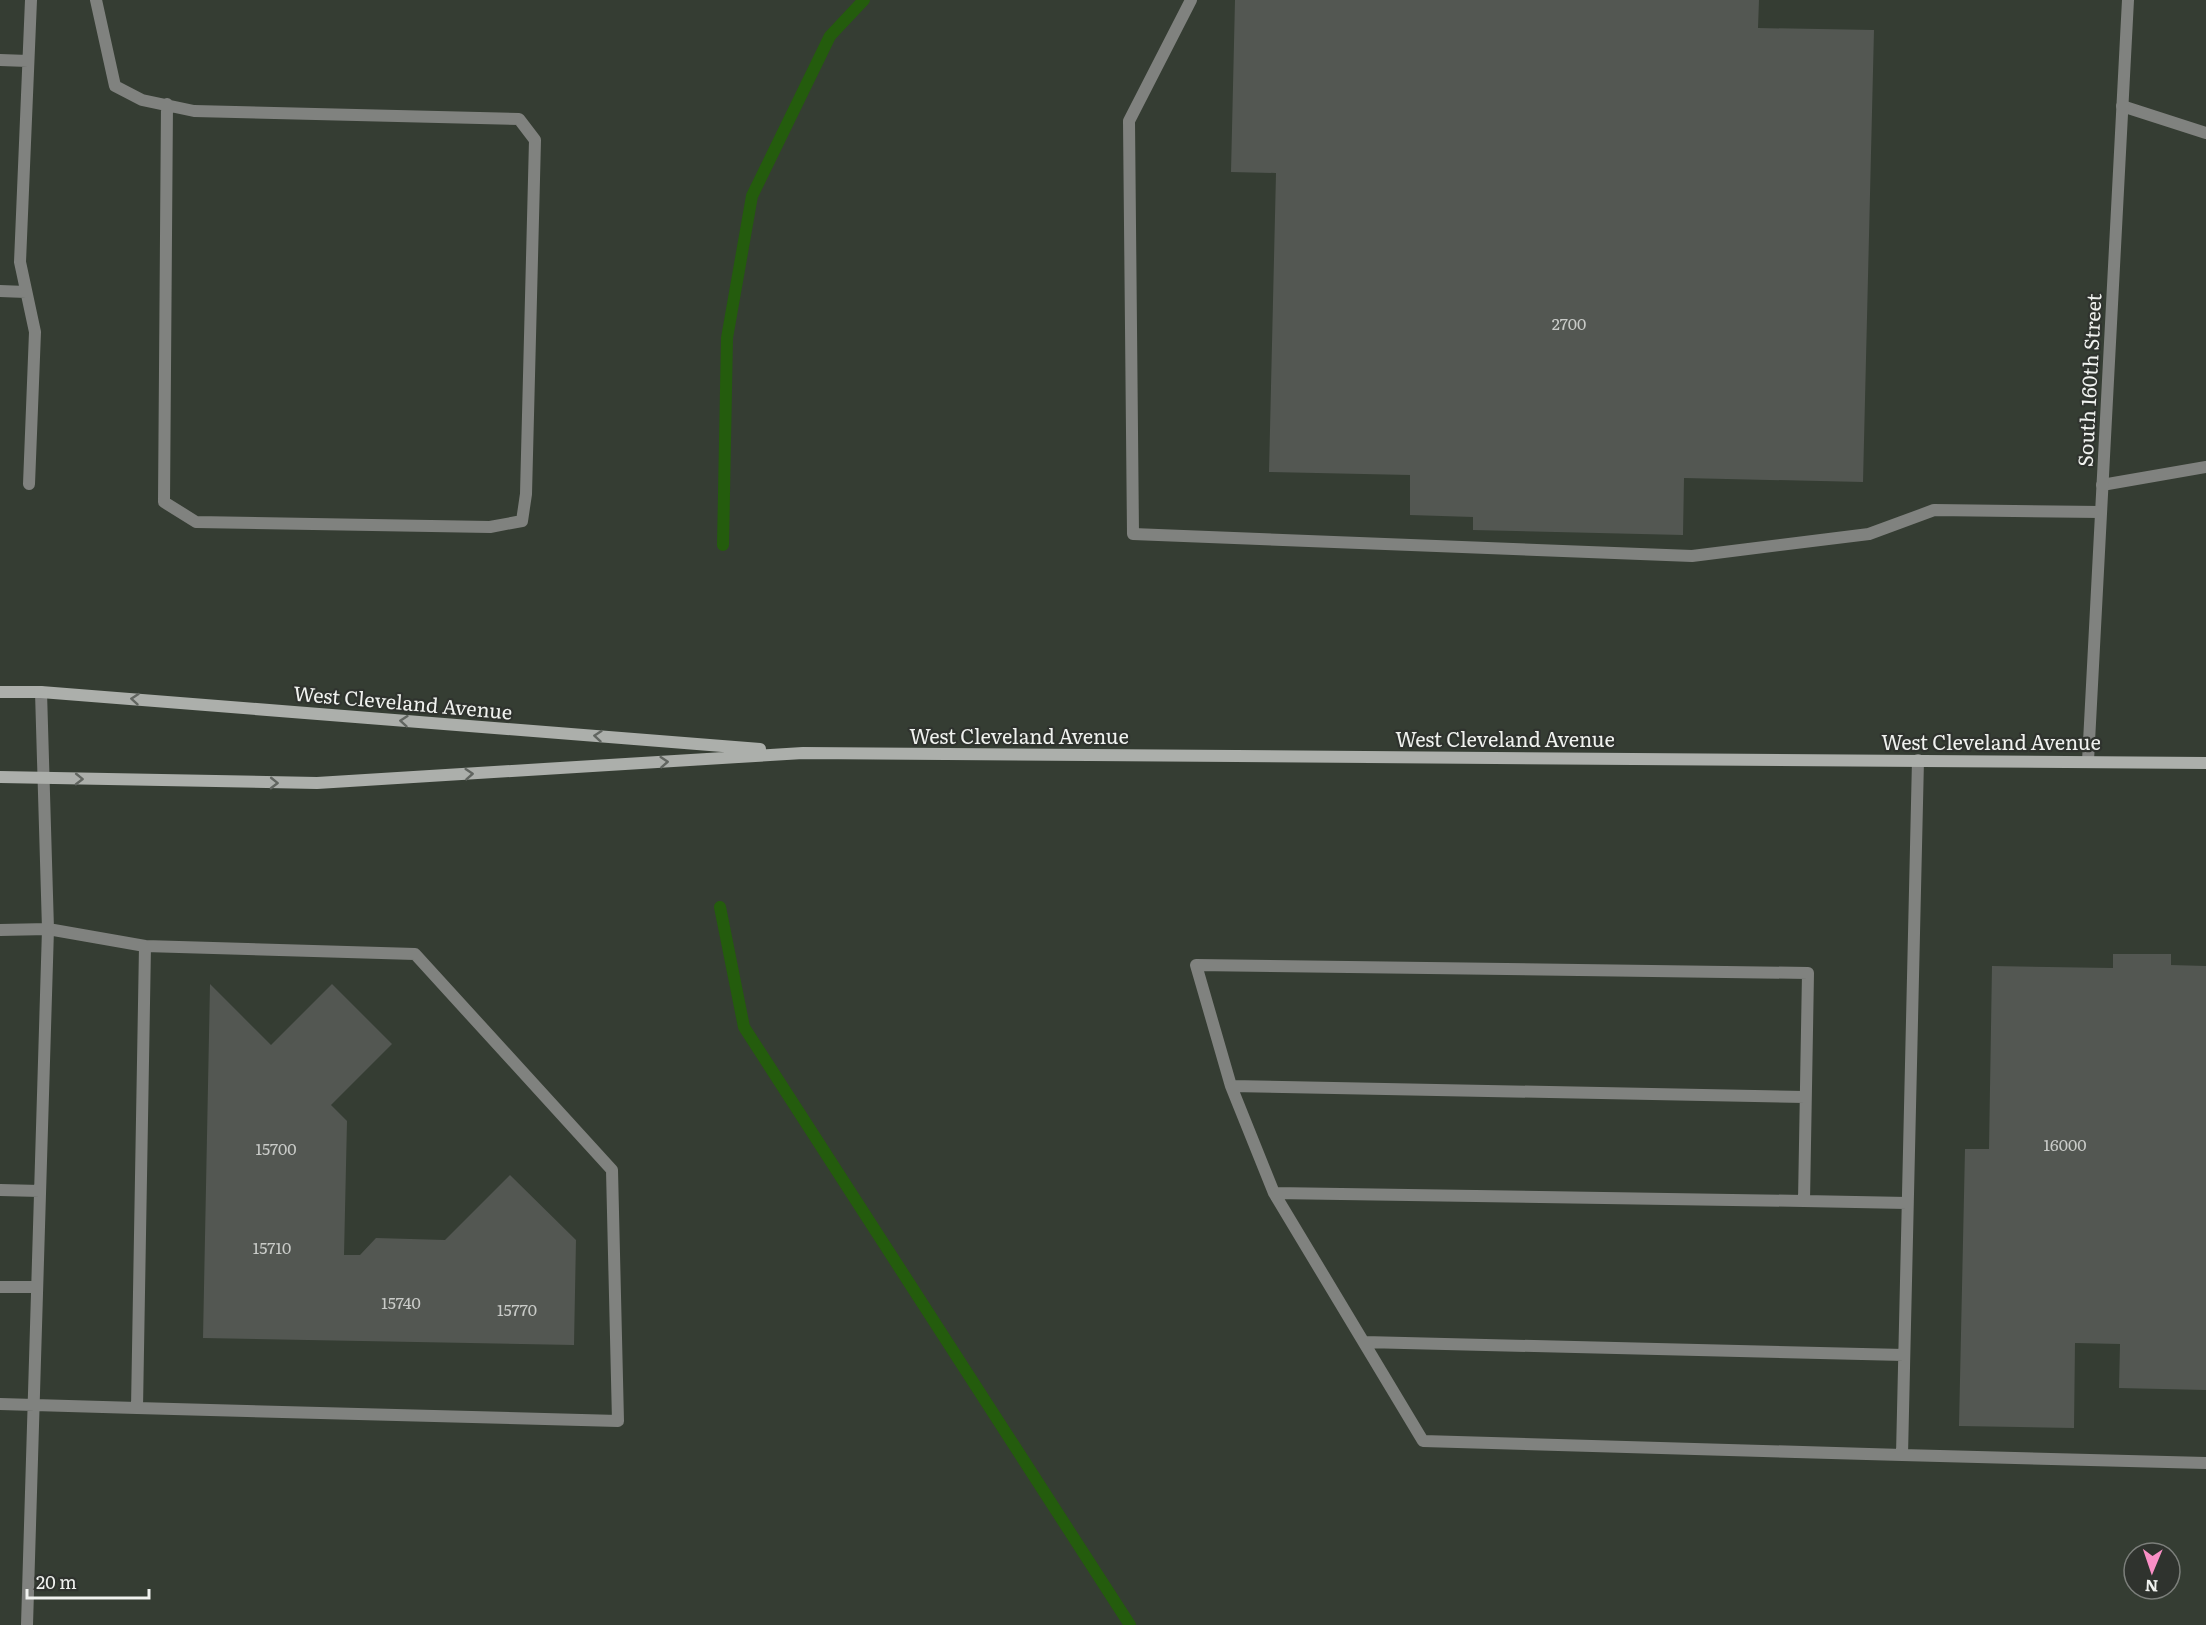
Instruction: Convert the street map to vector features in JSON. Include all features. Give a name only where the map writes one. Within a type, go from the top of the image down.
[{"type":"main road","name":"West Cleveland Avenue","points":[[0,692],[41,692],[803,753]]},
{"type":"main road","name":"West Cleveland Avenue","points":[[0,777],[317,783],[803,753],[2206,763]]},
{"type":"street","points":[[29,484],[35,332],[20,262],[30,0]]},
{"type":"street","points":[[96,0],[115,86],[142,100],[167,104],[194,111],[519,119],[535,140],[526,494],[522,521],[490,527],[196,522],[164,502],[167,104]]},
{"type":"street","points":[[1191,0],[1129,121],[1133,534],[1692,556],[1869,534],[1934,510],[2101,512]]},
{"type":"street","name":"South 160th Street","points":[[2088,761],[2128,0]]},
{"type":"street","points":[[0,60],[28,61]]},
{"type":"street","points":[[2122,106],[2206,133]]},
{"type":"street","points":[[0,291],[26,292]]},
{"type":"street","points":[[2102,485],[2206,466]]},
{"type":"street","points":[[27,1625],[48,929],[41,692]]},
{"type":"street","points":[[1902,1455],[1918,760]]},
{"type":"street","points":[[0,930],[48,929],[145,946],[416,954],[612,1170],[618,1421],[0,1404]]},
{"type":"street","points":[[136,1408],[145,946]]},
{"type":"street","points":[[1804,1201],[1808,973],[1196,966],[1231,1086],[1274,1193],[1423,1441],[2206,1463]]},
{"type":"street","points":[[1231,1086],[1805,1097]]},
{"type":"street","points":[[0,1190],[40,1191]]},
{"type":"street","points":[[1274,1193],[1907,1203]]},
{"type":"street","points":[[0,1287],[37,1287]]},
{"type":"street","points":[[1364,1342],[1904,1355]]},
{"type":"shaded area","points":[[0,0],[2206,0],[2206,1625],[0,1625]]},
{"type":"building","points":[[1235,0],[1759,0],[1758,28],[1874,30],[1863,482],[1684,478],[1683,535],[1473,530],[1473,517],[1410,515],[1410,475],[1269,472],[1276,173],[1231,172]]},
{"type":"building","points":[[2113,954],[2171,954],[2171,965],[2206,966],[2206,1390],[2119,1388],[2120,1344],[2075,1343],[2074,1428],[1959,1426],[1965,1149],[1989,1149],[1992,966],[2113,968]]},
{"type":"building","points":[[210,984],[271,1045],[332,984],[392,1044],[331,1105],[347,1121],[344,1255],[360,1255],[376,1238],[445,1240],[510,1175],[576,1240],[574,1345],[203,1338]]},
{"type":"waterway","points":[[723,545],[727,338],[752,196],[830,36],[864,0]]},
{"type":"waterway","points":[[720,907],[744,1027],[1130,1625]]}]
